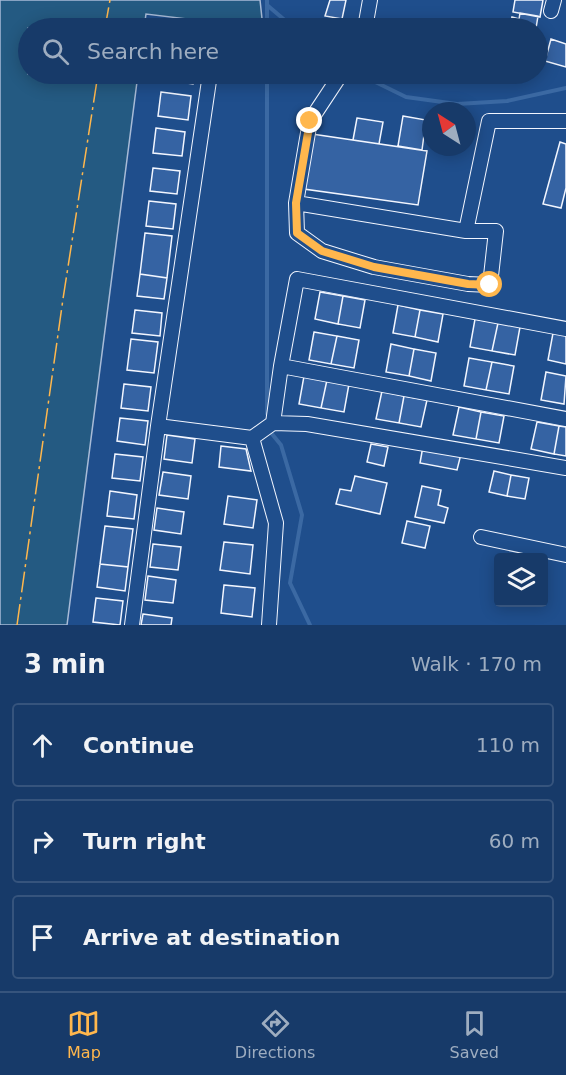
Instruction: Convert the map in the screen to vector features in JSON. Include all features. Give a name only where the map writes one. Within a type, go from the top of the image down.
[{"type":"street","points":[[366,18],[370,0]]},
{"type":"street","points":[[132,625],[158,426],[209,84]]},
{"type":"street","points":[[296,203],[466,231],[496,231],[490,285],[468,284],[374,267],[322,251],[297,233],[296,203],[310,121],[334,84]]},
{"type":"street","points":[[466,231],[489,121],[566,121]]},
{"type":"street","points":[[273,423],[297,279],[566,328]]},
{"type":"street","points":[[281,366],[566,419]]},
{"type":"street","points":[[158,426],[252,438],[273,423],[307,424],[566,468]]},
{"type":"street","points":[[252,438],[276,523],[269,625]]},
{"type":"street","points":[[481,537],[566,555]]},
{"type":"shaded area","points":[[0,0],[260,0],[262,18],[179,18],[146,14],[145,18],[18,18],[18,84],[137,84],[67,625],[0,625]]},
{"type":"building","points":[[330,0],[346,0],[342,18],[325,16]]},
{"type":"building","points":[[515,0],[543,0],[540,17],[513,12]]},
{"type":"building","points":[[520,13],[538,16],[538,18],[519,18]]},
{"type":"building","points":[[551,39],[566,44],[566,67],[548,62]]},
{"type":"building","points":[[161,92],[191,96],[188,120],[158,116]]},
{"type":"building","points":[[403,116],[422,119],[422,150],[398,146]]},
{"type":"building","points":[[357,118],[383,122],[379,144],[353,140]]},
{"type":"building","points":[[156,128],[185,132],[182,156],[153,153]]},
{"type":"building","points":[[312,134],[422,150],[422,156],[426,156],[418,205],[304,189]]},
{"type":"building","points":[[560,142],[566,144],[566,188],[561,208],[543,204]]},
{"type":"building","points":[[153,168],[180,171],[177,194],[150,191]]},
{"type":"building","points":[[149,201],[176,204],[173,229],[146,226]]},
{"type":"building","points":[[145,233],[172,236],[167,278],[140,274]]},
{"type":"building","points":[[140,274],[167,278],[164,299],[137,296]]},
{"type":"building","points":[[320,292],[343,296],[338,324],[315,319]]},
{"type":"building","points":[[343,296],[365,300],[360,328],[338,324]]},
{"type":"building","points":[[398,305],[420,310],[415,337],[393,333]]},
{"type":"building","points":[[135,310],[162,313],[160,336],[132,333]]},
{"type":"building","points":[[420,310],[443,314],[438,342],[415,337]]},
{"type":"building","points":[[475,319],[498,323],[492,351],[470,347]]},
{"type":"building","points":[[498,323],[520,327],[515,355],[492,351]]},
{"type":"building","points":[[314,332],[337,336],[331,364],[309,360]]},
{"type":"building","points":[[553,333],[566,335],[566,364],[548,360]]},
{"type":"building","points":[[337,336],[359,340],[354,368],[331,364]]},
{"type":"building","points":[[131,339],[158,342],[154,373],[127,370]]},
{"type":"building","points":[[391,344],[414,349],[409,376],[386,372]]},
{"type":"building","points":[[414,349],[436,353],[431,381],[409,376]]},
{"type":"building","points":[[469,358],[492,362],[486,390],[464,386]]},
{"type":"building","points":[[492,362],[514,366],[509,394],[486,390]]},
{"type":"building","points":[[546,372],[566,376],[564,404],[541,400]]},
{"type":"building","points":[[304,376],[327,380],[321,408],[299,404]]},
{"type":"building","points":[[327,380],[349,384],[344,412],[321,408]]},
{"type":"building","points":[[124,384],[151,387],[148,411],[121,408]]},
{"type":"building","points":[[382,391],[404,396],[399,423],[376,419]]},
{"type":"building","points":[[404,396],[427,400],[421,427],[399,423]]},
{"type":"building","points":[[459,407],[481,412],[476,439],[453,435]]},
{"type":"building","points":[[481,412],[504,416],[499,443],[476,439]]},
{"type":"building","points":[[120,418],[148,421],[145,445],[117,441]]},
{"type":"building","points":[[537,422],[559,426],[554,454],[531,449]]},
{"type":"building","points":[[559,426],[566,427],[566,456],[554,454]]},
{"type":"building","points":[[167,435],[195,439],[192,463],[164,459]]},
{"type":"building","points":[[371,444],[388,447],[384,466],[367,462]]},
{"type":"building","points":[[221,446],[246,449],[251,471],[219,467]]},
{"type":"building","points":[[423,446],[461,454],[457,470],[420,463]]},
{"type":"building","points":[[115,454],[143,457],[140,481],[112,478]]},
{"type":"building","points":[[494,471],[511,475],[507,496],[489,492]]},
{"type":"building","points":[[163,472],[191,476],[188,499],[159,495]]},
{"type":"building","points":[[511,475],[529,478],[525,499],[507,496]]},
{"type":"building","points":[[355,476],[387,483],[380,514],[336,504],[340,489],[351,491]]},
{"type":"building","points":[[422,486],[441,490],[438,505],[448,508],[444,523],[415,517]]},
{"type":"building","points":[[110,491],[137,495],[134,519],[107,516]]},
{"type":"building","points":[[228,496],[257,500],[253,528],[224,524]]},
{"type":"building","points":[[157,508],[184,512],[181,534],[154,530]]},
{"type":"building","points":[[407,521],[430,526],[425,548],[402,543]]},
{"type":"building","points":[[105,526],[133,529],[128,567],[100,564]]},
{"type":"building","points":[[224,542],[253,545],[250,574],[220,570]]},
{"type":"building","points":[[153,544],[181,547],[178,570],[150,567]]},
{"type":"building","points":[[100,564],[128,567],[125,591],[97,587]]},
{"type":"building","points":[[148,576],[176,580],[173,603],[145,600]]},
{"type":"building","points":[[224,585],[255,588],[252,617],[221,613]]},
{"type":"building","points":[[96,598],[123,601],[120,625],[93,622]]},
{"type":"building","points":[[143,614],[172,618],[171,625],[141,625]]},
{"type":"waterway","points":[[267,0],[267,18]]},
{"type":"waterway","points":[[267,5],[282,18]]},
{"type":"waterway","points":[[267,84],[267,414]]},
{"type":"waterway","points":[[379,84],[406,97],[457,104],[507,101],[566,88]]},
{"type":"waterway","points":[[272,434],[281,445],[302,515],[290,583],[310,625]]},
{"type":"power","points":[[107,18],[110,0]]},
{"type":"power","points":[[17,625],[63,299],[96,84]]},
{"type":"route","points":[[310,121],[296,203],[297,233],[322,251],[374,267],[468,284],[490,285]]}]
